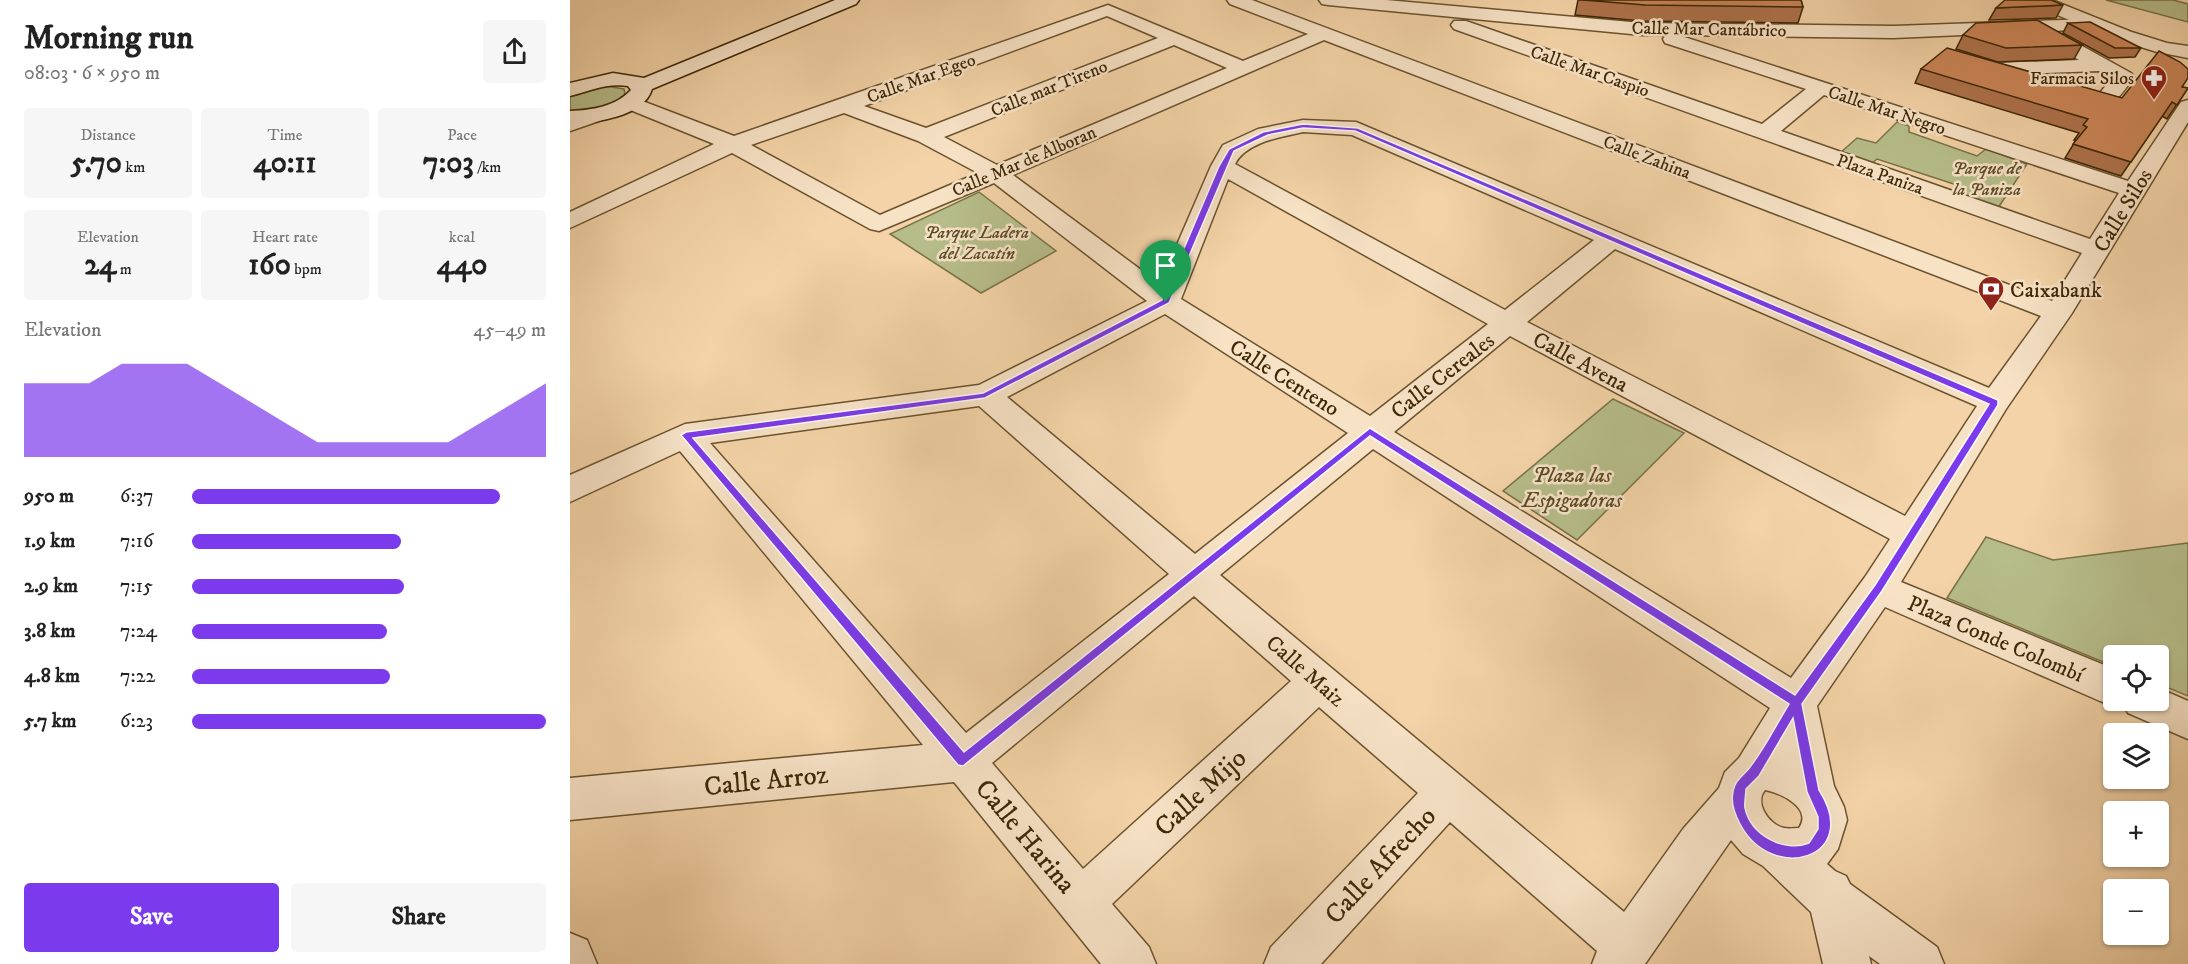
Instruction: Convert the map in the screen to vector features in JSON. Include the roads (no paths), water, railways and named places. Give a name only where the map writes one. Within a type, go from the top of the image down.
[{"type":"street","points":[[570,125],[594,115],[656,72],[832,0]]},
{"type":"street","points":[[632,90],[850,0]]},
{"type":"street","name":"Calle Zahina","points":[[1236,0],[2058,313]]},
{"type":"street","name":"Calle Mar Cantábrico","points":[[1328,0],[1642,29],[1924,31],[2092,24]]},
{"type":"street","points":[[2037,0],[2183,60]]},
{"type":"street","points":[[2051,0],[2074,16]]},
{"type":"street","points":[[1107,5],[1172,39],[1243,68]]},
{"type":"street","name":"Calle Mar Egeo","points":[[570,221],[733,144],[844,106],[1107,5]]},
{"type":"street","name":"Calle Mar Caspio","points":[[1416,9],[1765,133]]},
{"type":"street","points":[[1971,63],[2103,102],[2124,77],[2034,27]]},
{"type":"street","name":"Calle Mar Negro","points":[[1642,29],[2133,189]]},
{"type":"street","points":[[1924,31],[1941,48]]},
{"type":"street","name":"Calle Mar de Alboran","points":[[733,144],[879,224],[1323,34]]},
{"type":"street","name":"Calle mar Tireno","points":[[926,136],[1172,39]]},
{"type":"street","points":[[1993,69],[2104,65]]},
{"type":"street","points":[[572,88],[602,81],[632,90],[733,144]]},
{"type":"street","points":[[1765,133],[1820,88]]},
{"type":"street","name":"Calle Centeno","points":[[844,106],[926,136],[995,173],[1166,302],[1796,703]]},
{"type":"street","name":"Calle Silos","points":[[1768,818],[1796,703],[1878,588],[1995,402],[2058,313],[2133,189],[2188,106]]},
{"type":"street","points":[[570,117],[594,115]]},
{"type":"street","points":[[570,489],[686,435],[985,395],[1166,302],[1222,166],[1231,150],[1266,134],[1303,126],[1356,129],[1995,402]]},
{"type":"street","name":"Plaza Paniza","points":[[1765,133],[2097,250]]},
{"type":"street","name":"Calle Avena","points":[[1222,166],[1508,323],[1910,534]]},
{"type":"street","name":"Calle Cereales","points":[[963,760],[1613,238]]},
{"type":"street","name":"Calle Maiz","points":[[985,395],[1448,792],[1622,955]]},
{"type":"street","name":"Calle Harina","points":[[686,435],[963,760],[1132,964]]},
{"type":"street","name":"Plaza Conde Colombí","points":[[1878,588],[2103,683]]},
{"type":"street","name":"Calle Mijo","points":[[1081,902],[1319,681]]},
{"type":"street","points":[[1796,703],[1814,792]]},
{"type":"street","points":[[2167,711],[2188,720]]},
{"type":"street","name":"Calle Arroz","points":[[570,799],[963,760]]},
{"type":"street","points":[[1622,955],[1699,844],[1768,818],[1824,830],[1825,817],[1814,792],[1804,782],[1778,770],[1768,818],[1831,899],[1920,964]]},
{"type":"street","name":"Calle Afrecho","points":[[1288,964],[1448,792]]},
{"type":"street","points":[[1831,899],[1847,964]]},
{"type":"street","points":[[570,957],[573,964]]},
{"type":"place","name":"Farmacia Silos","points":[[2154,101]]},
{"type":"place","name":"Caixabank","points":[[1991,312]]},
{"type":"park label","name":"Parque de la Paniza","points":[[1987,178]]},
{"type":"park label","name":"Parque Ladera del Zacatín","points":[[977,242]]},
{"type":"park label","name":"Plaza las Espigadoras","points":[[1572,486]]}]
